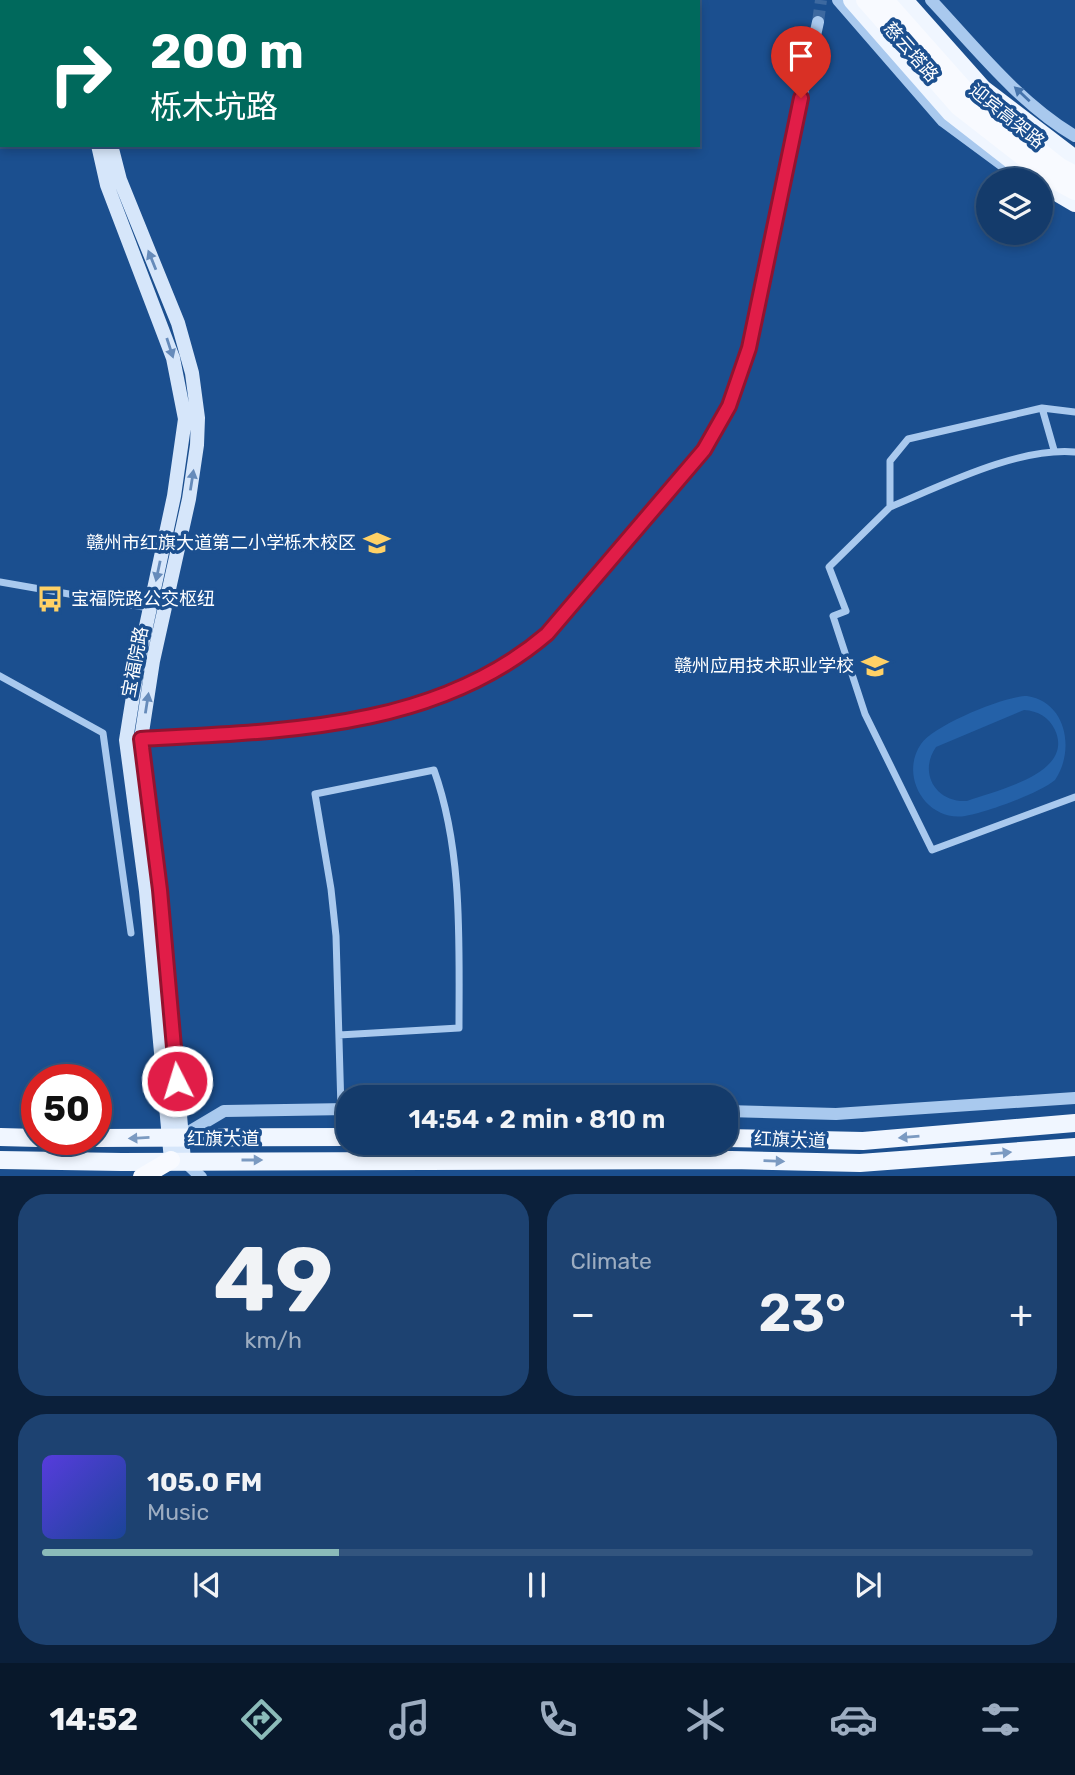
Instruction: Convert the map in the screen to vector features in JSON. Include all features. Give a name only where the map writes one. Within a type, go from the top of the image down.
[{"type":"highway","name":"迎宾高架路","points":[[865,0],[959,107],[1049,177],[1075,191]]},
{"type":"highway","name":"迎宾高架路","points":[[885,0],[971,97],[1060,167],[1075,175]]},
{"type":"highway","points":[[144,1176],[178,1160]]},
{"type":"main road","name":"慈云塔路","points":[[852,0],[870,29],[951,113],[1021,168]]},
{"type":"main road","name":"慈云塔路","points":[[904,0],[983,89],[1075,159]]},
{"type":"main road","name":"宝福院路","points":[[98,147],[107,185],[163,327],[182,395],[183,444],[134,740],[160,890],[178,1160]]},
{"type":"main road","name":"宝福院路","points":[[112,147],[120,180],[177,323],[195,393],[197,445],[157,610]]},
{"type":"main road","name":"慈云塔路","points":[[1053,190],[1075,203]]},
{"type":"main road","name":"红旗大道","points":[[738,1138],[863,1141],[1075,1123]]},
{"type":"main road","points":[[0,1137],[21,1138]]},
{"type":"main road","name":"红旗大道","points":[[112,1138],[336,1137]]},
{"type":"main road","name":"红旗大道","points":[[0,1160],[731,1160],[860,1163],[1075,1147]]},
{"type":"street","name":"慈云塔路","points":[[838,0],[870,29],[943,121],[1007,168]]},
{"type":"street","points":[[931,0],[1042,114],[1075,136]]},
{"type":"street","points":[[134,740],[277,731],[360,720],[432,699],[483,678],[517,660],[547,634],[704,450],[729,406],[749,348],[773,223],[818,22]]},
{"type":"street","points":[[1053,200],[1075,212]]},
{"type":"street","points":[[890,508],[890,461],[908,439],[1042,408],[1075,412]]},
{"type":"street","points":[[1042,408],[1054,450]]},
{"type":"street","points":[[1075,452],[1054,450],[1000,465],[890,508],[829,566],[846,611],[833,616],[865,714],[932,850],[1075,797]]},
{"type":"street","points":[[0,582],[157,610]]},
{"type":"street","points":[[0,676],[103,733],[131,933]]},
{"type":"street","points":[[339,1035],[459,1028],[458,922],[447,806],[434,770],[315,794],[331,888],[339,1035],[343,1085]]},
{"type":"street","points":[[738,1111],[836,1114],[1075,1098]]},
{"type":"street","points":[[176,1136],[225,1111],[336,1109]]},
{"type":"street","points":[[178,1160],[200,1176]]},
{"type":"shaded area","points":[[1027,696],[1041,700],[1059,718],[1064,729],[1065,755],[1055,780],[1012,802],[965,816],[951,816],[928,804],[920,794],[913,770],[921,744],[928,736],[954,720],[1017,697]],"holes":[[[1024,710],[1046,718],[1055,730],[1058,745],[1054,758],[1044,769],[1013,785],[967,801],[956,800],[939,792],[933,784],[929,767],[936,747]]]},
{"type":"tunnel","points":[[818,22],[821,0]]},
{"type":"place","name":"赣州市红旗大道第二小学栎木校区","points":[[377,543]]},
{"type":"place","name":"宝福院路公交枢纽","points":[[50,599]]},
{"type":"place","name":"赣州应用技术职业学校","points":[[875,666]]},
{"type":"route","points":[[177,1081],[160,890],[141,739],[277,731],[360,720],[432,699],[483,678],[517,660],[547,634],[642,527],[704,450],[729,406],[749,348],[801,98]]}]
